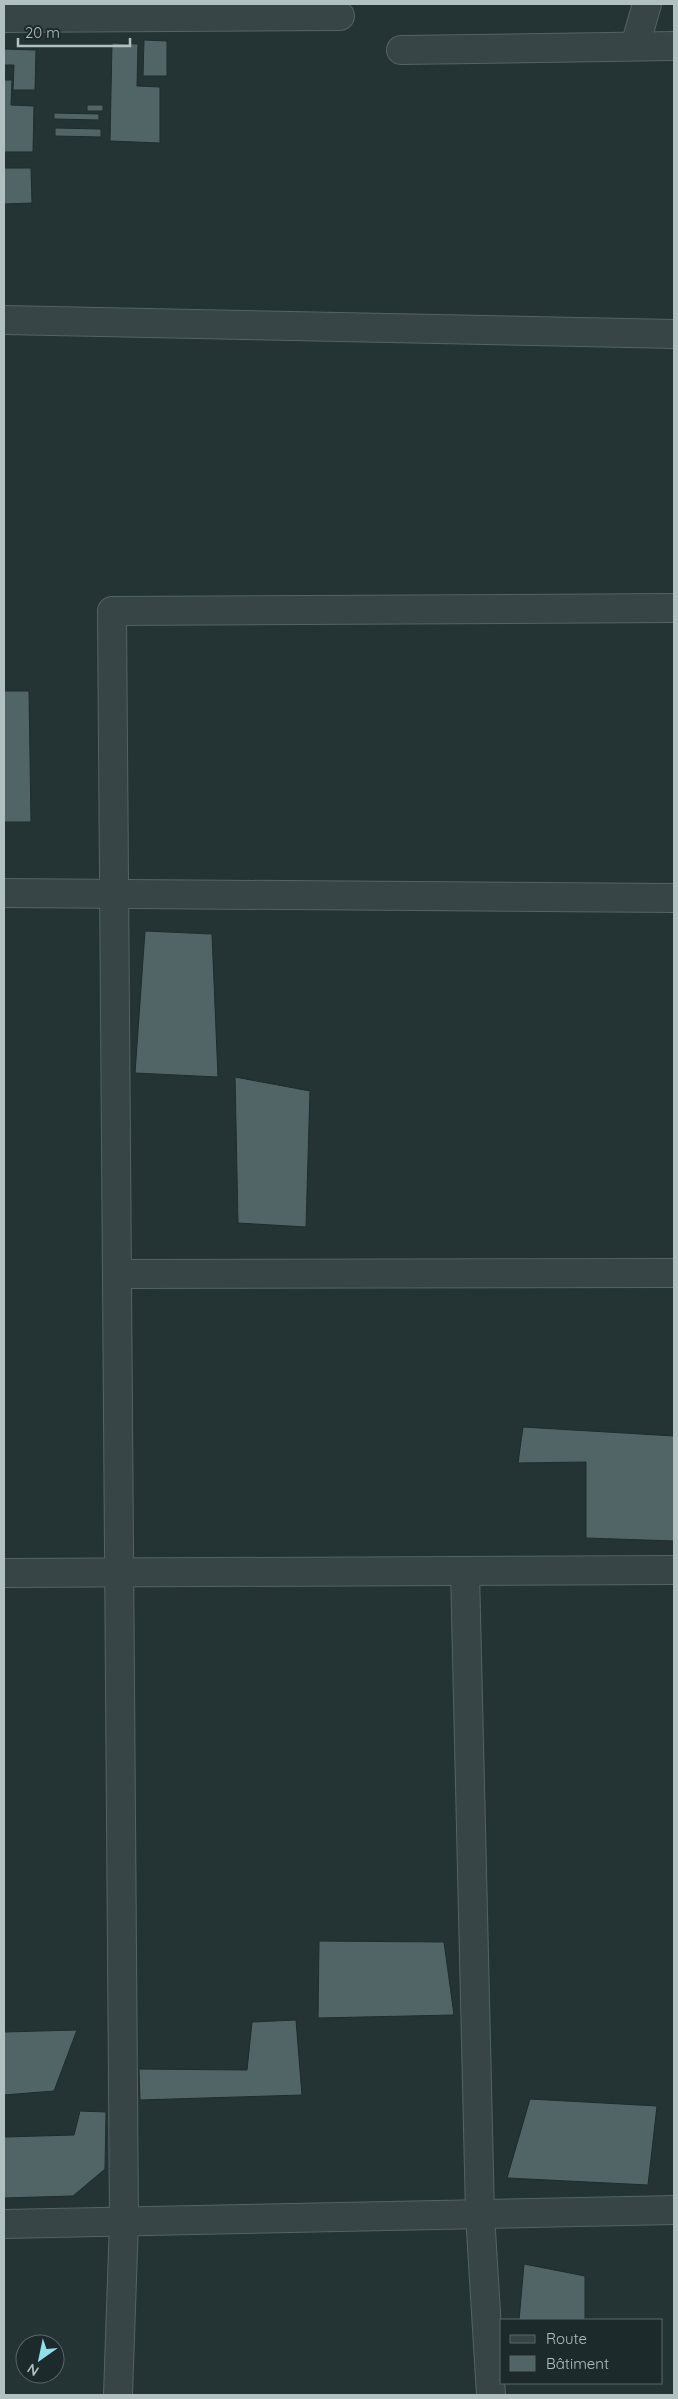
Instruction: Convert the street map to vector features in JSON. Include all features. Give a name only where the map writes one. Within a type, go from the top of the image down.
[{"type":"street","points":[[636,46],[647,4]]},
{"type":"street","points":[[4,18],[340,16]]},
{"type":"street","points":[[401,50],[674,46]]},
{"type":"street","points":[[4,320],[674,334]]},
{"type":"street","points":[[118,2395],[124,2221],[112,611],[674,608]]},
{"type":"street","points":[[4,893],[674,898]]},
{"type":"street","points":[[117,1274],[674,1273]]},
{"type":"street","points":[[4,1573],[674,1570]]},
{"type":"street","points":[[465,1571],[480,2214],[491,2395]]},
{"type":"street","points":[[4,2224],[674,2210]]},
{"type":"building","points":[[144,40],[167,41],[167,76],[143,76]]},
{"type":"building","points":[[112,43],[138,44],[137,86],[160,87],[160,143],[110,141]]},
{"type":"building","points":[[4,49],[36,50],[35,90],[13,90],[14,65],[4,65]]},
{"type":"building","points":[[4,80],[12,80],[11,105],[34,106],[33,152],[4,152]]},
{"type":"building","points":[[87,105],[103,105],[103,111],[87,111]]},
{"type":"building","points":[[54,113],[99,114],[99,120],[54,119]]},
{"type":"building","points":[[55,128],[101,129],[101,137],[55,136]]},
{"type":"building","points":[[4,168],[31,168],[32,203],[4,204]]},
{"type":"building","points":[[4,691],[29,691],[31,822],[4,822]]},
{"type":"building","points":[[145,931],[212,934],[218,1077],[135,1073]]},
{"type":"building","points":[[235,1077],[310,1091],[306,1227],[238,1223]]},
{"type":"building","points":[[523,1427],[674,1436],[674,1541],[586,1538],[586,1462],[518,1463]]},
{"type":"building","points":[[319,1941],[444,1942],[454,2015],[318,2018]]},
{"type":"building","points":[[296,2020],[302,2095],[140,2100],[139,2069],[247,2070],[252,2022]]},
{"type":"building","points":[[77,2030],[54,2091],[4,2095],[4,2032]]},
{"type":"building","points":[[530,2099],[657,2106],[648,2185],[507,2178]]},
{"type":"building","points":[[80,2111],[106,2112],[105,2169],[73,2196],[4,2198],[4,2137],[74,2135]]},
{"type":"building","points":[[524,2264],[585,2276],[585,2319],[519,2319]]}]
